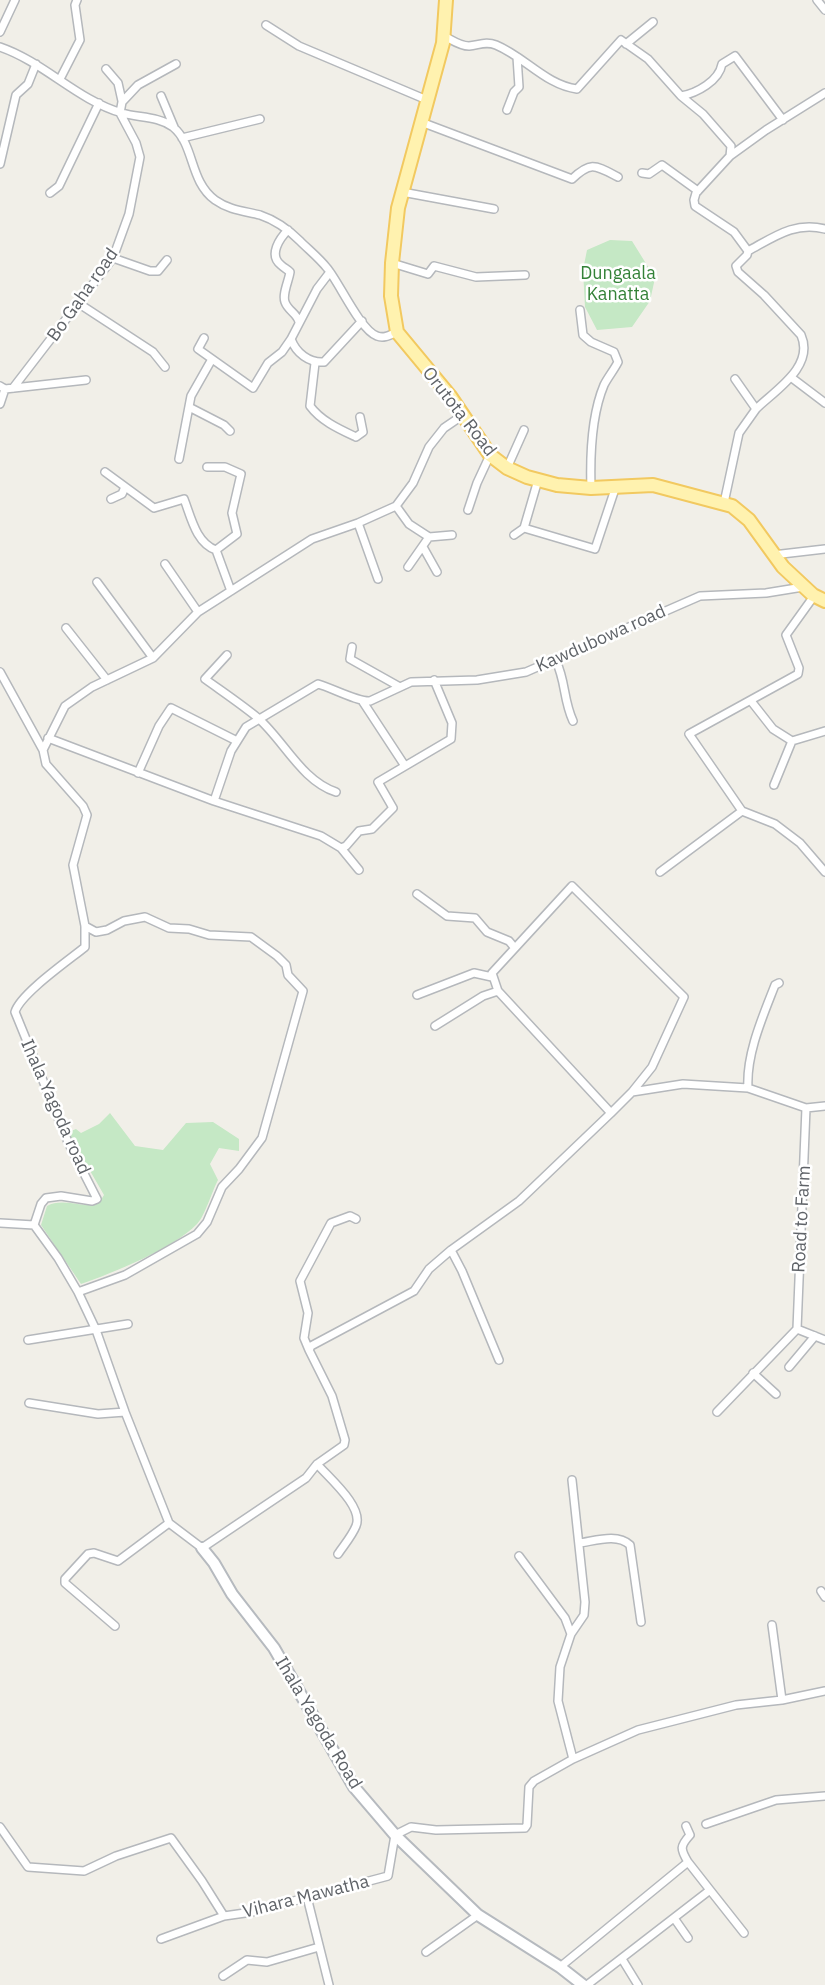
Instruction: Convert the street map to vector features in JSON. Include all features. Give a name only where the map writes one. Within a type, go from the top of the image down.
[{"type":"main road","points":[[397,332],[391,296],[392,263],[401,192],[444,36],[446,0]]},
{"type":"main road","name":"Orutota Road","points":[[397,332],[450,396],[490,455],[507,468],[557,485],[591,488],[653,485],[724,503],[741,512],[773,555],[803,587],[820,598]]},
{"type":"street","points":[[0,32],[15,0]]},
{"type":"street","points":[[60,79],[80,40],[75,5],[77,0]]},
{"type":"street","points":[[817,0],[825,10]]},
{"type":"street","points":[[626,44],[653,22]]},
{"type":"street","points":[[266,25],[299,46],[427,100]]},
{"type":"street","points":[[444,36],[470,46],[482,42],[495,45],[564,87],[577,89],[621,40],[648,59],[681,96],[703,114],[731,146],[730,156]]},
{"type":"street","points":[[0,47],[36,64],[120,113],[151,118],[174,128]]},
{"type":"street","points":[[681,96],[703,88],[720,73],[722,64],[735,56],[783,120]]},
{"type":"street","points":[[507,110],[514,92],[519,87],[517,57]]},
{"type":"street","points":[[0,164],[16,95],[28,84],[36,64]]},
{"type":"street","points":[[122,102],[138,85],[176,64]]},
{"type":"street","points":[[106,69],[118,83],[122,102],[120,113]]},
{"type":"street","points":[[748,251],[734,232],[695,206],[694,200],[698,191],[730,156],[825,93]]},
{"type":"street","points":[[161,96],[174,128],[182,138],[194,172],[208,194],[228,207],[261,215],[288,230],[330,272],[362,321],[376,336],[384,337],[397,332]]},
{"type":"street","points":[[50,193],[59,186],[99,103]]},
{"type":"street","name":"Bo Gaha road","points":[[6,388],[48,345],[113,258],[129,214],[140,157],[136,143],[120,113]]},
{"type":"street","points":[[182,138],[260,119]]},
{"type":"street","points":[[421,122],[572,180],[585,167],[598,166],[618,177]]},
{"type":"street","points":[[642,173],[649,174],[662,165],[698,191]]},
{"type":"street","points":[[401,192],[494,209]]},
{"type":"street","points":[[724,503],[739,433],[756,409],[792,378],[800,360],[803,341],[801,335],[764,295],[738,272],[736,266],[748,251],[790,229],[810,225],[825,229]]},
{"type":"street","points":[[288,230],[278,242],[276,259],[289,270],[284,299],[285,304],[298,316],[299,322]]},
{"type":"street","points":[[113,258],[150,271],[158,271],[167,260]]},
{"type":"street","points":[[392,263],[428,274],[434,266],[476,277],[525,275]]},
{"type":"street","points":[[204,338],[198,349],[253,388],[268,363],[282,352],[291,339],[330,272]]},
{"type":"street","points":[[78,303],[153,352],[165,367]]},
{"type":"street","points":[[580,310],[583,335],[591,342],[614,352],[618,362],[604,385],[598,402],[591,488]]},
{"type":"street","points":[[291,339],[293,346],[304,357],[315,363],[324,362],[362,321]]},
{"type":"street","points":[[179,459],[191,396],[212,359]]},
{"type":"street","points":[[315,363],[310,406],[334,427],[356,437],[363,432],[360,417]]},
{"type":"street","points":[[792,378],[825,403]]},
{"type":"street","points":[[735,379],[756,409]]},
{"type":"street","points":[[0,404],[6,388],[86,380]]},
{"type":"street","points":[[189,407],[224,425],[230,431]]},
{"type":"street","points":[[43,750],[65,706],[107,680],[153,658],[198,612],[312,539],[396,506],[413,483],[429,447],[444,428],[463,415]]},
{"type":"street","points":[[507,468],[524,429]]},
{"type":"street","points":[[468,510],[490,455]]},
{"type":"street","points":[[207,467],[225,467],[240,474],[232,513],[237,534],[216,550]]},
{"type":"street","points":[[105,471],[154,508],[184,499],[201,540],[216,550],[231,592]]},
{"type":"street","points":[[514,535],[524,528],[538,480]]},
{"type":"street","points":[[524,528],[595,549],[616,486]]},
{"type":"street","points":[[111,499],[121,494],[125,487]]},
{"type":"street","points":[[396,506],[409,524],[429,537],[452,535]]},
{"type":"street","points":[[358,523],[378,579]]},
{"type":"street","points":[[408,567],[429,537]]},
{"type":"street","points":[[423,547],[437,572]]},
{"type":"street","points":[[773,555],[825,549]]},
{"type":"street","points":[[165,564],[198,612]]},
{"type":"street","points":[[97,582],[153,658]]},
{"type":"street","name":"Kawdubowa road","points":[[363,702],[411,682],[477,680],[527,672],[700,596],[766,593],[803,587]]},
{"type":"street","points":[[820,598],[786,635],[799,668],[797,674],[689,734],[743,811],[775,824],[800,843],[825,872]]},
{"type":"street","points":[[66,628],[107,680]]},
{"type":"street","points":[[352,647],[350,659],[400,687]]},
{"type":"street","points":[[228,654],[205,679],[259,719],[307,772],[324,788],[336,792]]},
{"type":"street","points":[[556,661],[563,677],[566,705],[573,721]]},
{"type":"street","points":[[0,672],[43,750],[51,773],[83,806],[88,816],[73,865],[85,926],[96,932],[107,930],[124,920],[145,917],[169,928],[189,929],[209,935],[251,937],[286,965],[288,975],[303,991],[262,1138],[222,1187],[207,1222],[197,1234],[125,1275],[78,1292]]},
{"type":"street","points":[[341,848],[359,831],[372,829],[393,808],[378,782],[451,739],[452,723],[434,680]]},
{"type":"street","points":[[214,801],[231,751],[246,727],[318,684],[363,702],[405,766]]},
{"type":"street","points":[[751,701],[773,729],[792,741],[825,731]]},
{"type":"street","points":[[138,773],[159,726],[171,708],[237,741]]},
{"type":"street","points":[[48,738],[214,801],[321,836],[341,848],[359,870]]},
{"type":"street","points":[[774,785],[792,741]]},
{"type":"street","points":[[660,872],[743,811]]},
{"type":"street","points":[[309,1350],[311,1346],[414,1291],[429,1269],[451,1250],[519,1201],[611,1113],[632,1092],[652,1067],[684,997],[572,886],[514,947],[492,973],[492,977],[498,991],[611,1113]]},
{"type":"street","points":[[417,894],[447,916],[475,918],[487,932],[514,947]]},
{"type":"street","name":"Ihala Yagoda road","points":[[34,1225],[41,1204],[46,1198],[61,1196],[92,1201],[97,1199],[68,1142],[15,1012],[17,1005],[85,947],[85,926]]},
{"type":"street","points":[[417,995],[474,973],[492,977]]},
{"type":"street","points":[[748,1088],[747,1076],[760,1023],[775,985],[779,983]]},
{"type":"street","points":[[435,1026],[483,996],[498,991]]},
{"type":"street","points":[[632,1092],[683,1084],[748,1088],[806,1108],[825,1106]]},
{"type":"street","name":"Road to Farm","points":[[797,1329],[806,1108]]},
{"type":"street","points":[[0,1223],[34,1225],[58,1258],[96,1330],[169,1522],[202,1548],[306,1478],[317,1464],[344,1446],[345,1440],[332,1396],[304,1338],[308,1313],[300,1281],[331,1223],[350,1216],[356,1219]]},
{"type":"street","points":[[451,1250],[499,1360]]},
{"type":"street","points":[[28,1340],[128,1324]]},
{"type":"street","points":[[717,1412],[797,1329],[825,1340]]},
{"type":"street","points":[[789,1367],[815,1336]]},
{"type":"street","points":[[753,1373],[776,1394]]},
{"type":"street","points":[[29,1403],[98,1414],[125,1412]]},
{"type":"street","points":[[317,1464],[352,1501],[357,1512],[358,1524],[338,1554]]},
{"type":"street","points":[[572,1480],[585,1602],[584,1615],[571,1634],[560,1667],[558,1701],[573,1759]]},
{"type":"street","points":[[115,1626],[65,1583],[65,1579],[88,1554],[118,1561],[169,1522]]},
{"type":"street","points":[[579,1544],[616,1538],[624,1539],[630,1545],[640,1622]]},
{"type":"street","name":"Ihala Yagoda Road","points":[[202,1548],[232,1594],[274,1648],[354,1787],[395,1835],[478,1915],[585,1985]]},
{"type":"street","points":[[519,1556],[565,1618],[571,1634]]},
{"type":"street","points":[[772,1625],[782,1700]]},
{"type":"street","points":[[395,1835],[411,1827],[525,1828],[528,1787],[573,1759],[638,1730],[736,1705],[782,1700],[825,1690]]},
{"type":"street","points":[[706,1824],[776,1800],[825,1796]]},
{"type":"street","points":[[686,1826],[690,1835],[681,1845],[681,1851],[744,1933]]},
{"type":"street","name":"Vihara Mawatha","points":[[0,1827],[28,1867],[84,1871],[116,1856],[171,1838],[224,1916]]},
{"type":"street","name":"Vihara Mawatha","points":[[161,1939],[224,1916],[252,1912],[388,1876],[395,1835]]},
{"type":"street","points":[[560,1967],[688,1862]]},
{"type":"street","points":[[585,1985],[709,1890]]},
{"type":"street","points":[[307,1897],[328,1985]]},
{"type":"street","points":[[426,1952],[478,1915]]},
{"type":"street","points":[[674,1918],[688,1938]]},
{"type":"street","points":[[223,1976],[247,1960],[267,1962],[319,1947]]},
{"type":"street","points":[[622,1959],[638,1985]]},
{"type":"green space","name":"Dungaala Kanatta","points":[[610,240],[632,241],[655,278],[650,301],[632,327],[597,330],[585,307],[583,270],[587,250]]},
{"type":"green space","points":[[110,1113],[135,1146],[163,1150],[186,1123],[213,1122],[239,1139],[239,1151],[219,1148],[210,1164],[218,1180],[200,1220],[187,1233],[142,1259],[81,1284],[41,1225],[47,1206],[59,1203],[99,1203],[104,1195],[70,1136],[71,1131],[76,1129],[81,1133],[99,1124]]}]
